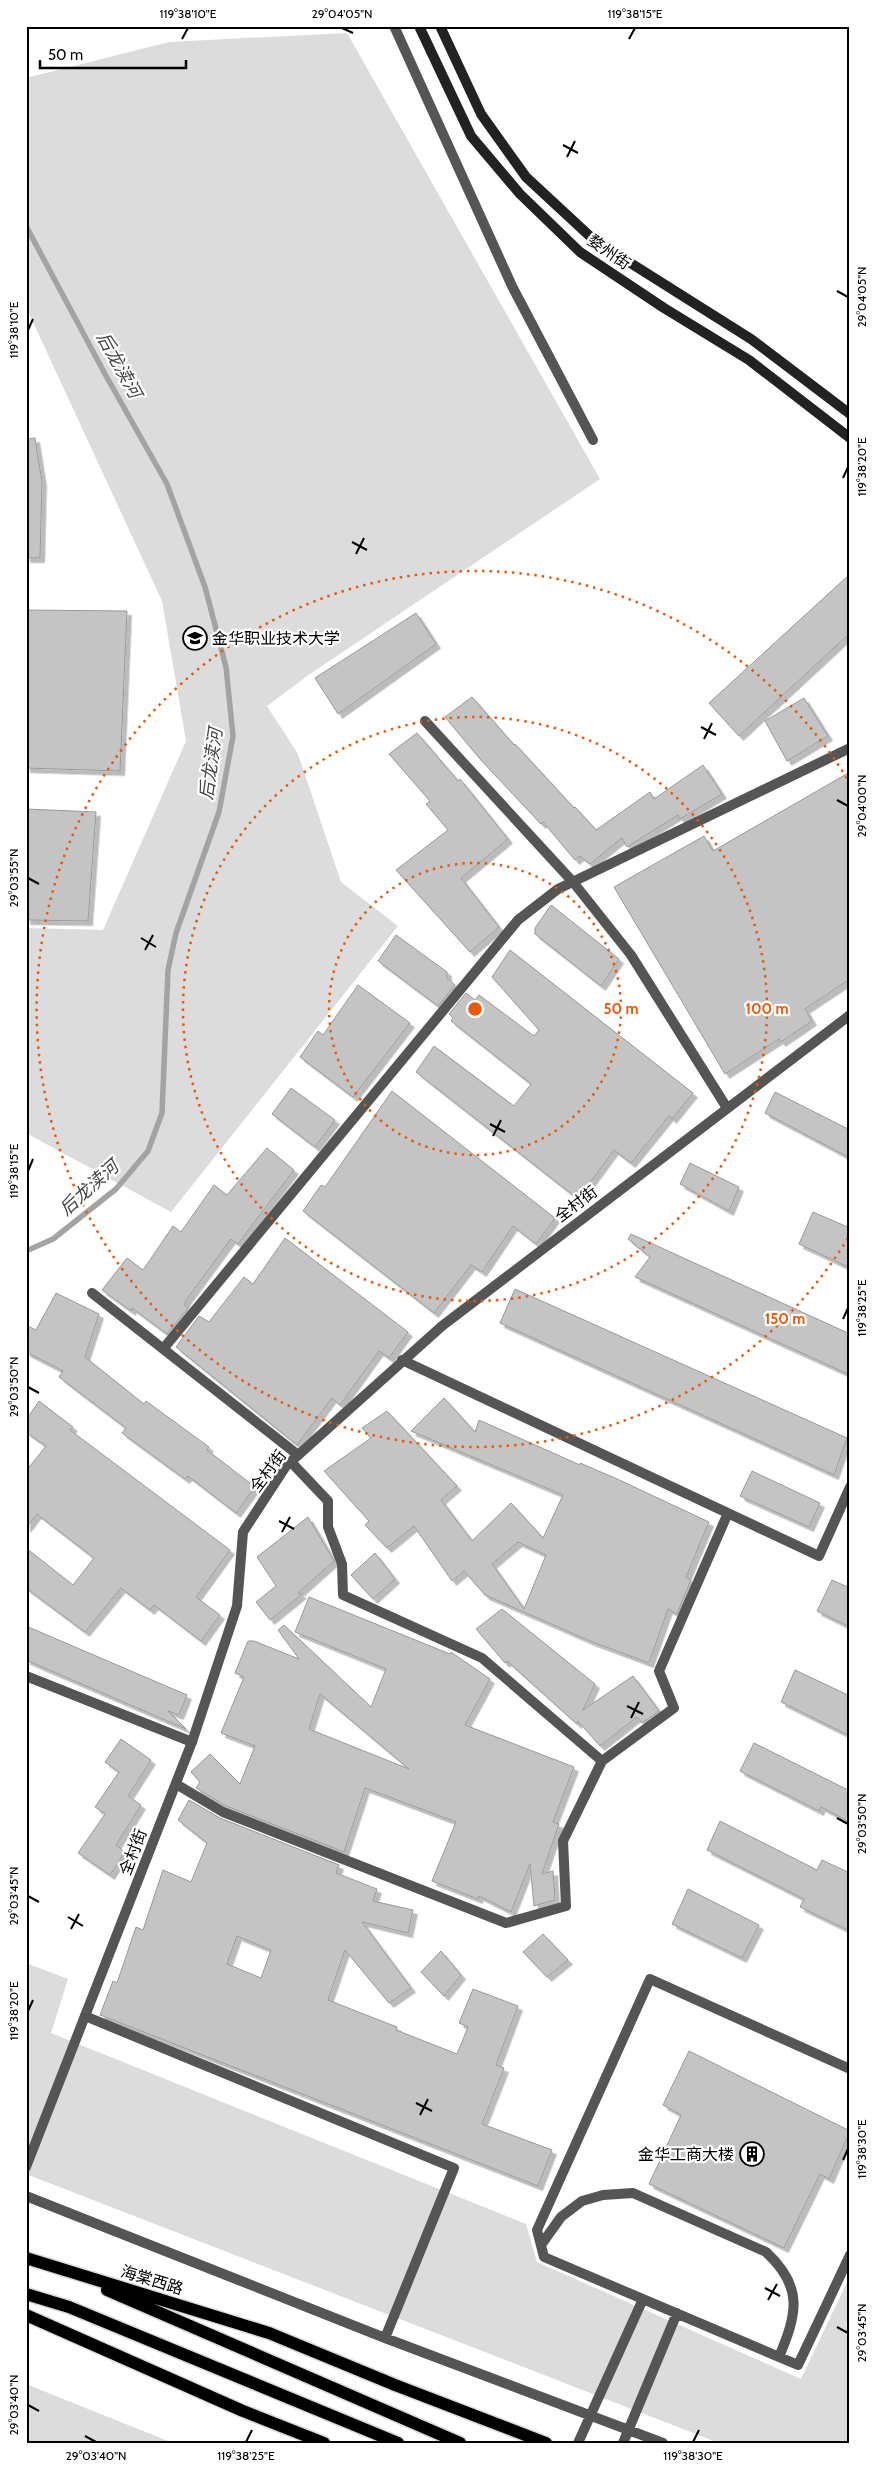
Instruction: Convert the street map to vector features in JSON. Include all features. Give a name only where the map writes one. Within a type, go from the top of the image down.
[{"type":"main road","name":"婺州街","points":[[419,26],[471,136],[520,194],[580,252],[664,308],[749,360],[850,438]]},
{"type":"main road","name":"婺州街","points":[[440,26],[481,114],[526,177],[594,240],[751,339],[850,414]]},
{"type":"main road","name":"海棠西路","points":[[26,2258],[269,2333],[546,2443]]},
{"type":"main road","points":[[48,2265],[460,2443]]},
{"type":"main road","points":[[26,2294],[68,2307],[398,2443]]},
{"type":"main road","points":[[26,2315],[243,2411],[324,2443]]},
{"type":"street","points":[[394,26],[512,286],[592,440]]},
{"type":"street","points":[[425,721],[574,882],[631,955],[728,1108]]},
{"type":"street","points":[[163,1349],[518,920],[558,889],[850,748]]},
{"type":"street","name":"全村街","points":[[26,2167],[192,1742],[238,1606],[243,1532],[294,1458],[442,1326],[850,1015]]},
{"type":"street","points":[[92,1293],[163,1349],[294,1458],[328,1501],[328,1527],[342,1564],[343,1595],[482,1658],[602,1761]]},
{"type":"street","points":[[402,1360],[819,1556],[850,1487]]},
{"type":"street","points":[[176,1784],[223,1812],[506,1923],[566,1906],[563,1841],[602,1761],[674,1708],[659,1670],[728,1513]]},
{"type":"street","points":[[26,1676],[192,1742]]},
{"type":"street","points":[[850,2069],[650,1979],[537,2230],[544,2257],[798,2365],[850,2254]]},
{"type":"street","points":[[85,2016],[454,2168],[385,2338]]},
{"type":"street","points":[[541,2245],[561,2217],[582,2201],[603,2195],[633,2193],[766,2252],[780,2264],[791,2287],[795,2309],[791,2329],[779,2357]]},
{"type":"street","points":[[26,2196],[385,2338],[664,2443]]},
{"type":"street","points":[[578,2443],[643,2299]]},
{"type":"street","points":[[623,2443],[677,2313]]},
{"type":"shaded area","name":"金华职业技术大学","points":[[347,33],[600,479],[307,676],[267,706],[298,754],[341,882],[398,926],[171,1212],[26,1133],[26,928],[103,930],[186,741],[162,601],[26,307],[26,78],[169,42]]},
{"type":"shaded area","points":[[26,1963],[68,1979],[51,2033],[526,2224],[537,2262],[801,2379],[850,2276],[850,2443],[719,2443],[26,2174]]},
{"type":"shaded area","points":[[26,2384],[173,2443],[26,2443]]},
{"type":"building","points":[[35,438],[42,482],[40,558],[26,558],[26,439]]},
{"type":"building","points":[[850,574],[850,633],[739,736],[709,703]]},
{"type":"building","points":[[26,610],[127,611],[120,771],[26,768]]},
{"type":"building","points":[[416,613],[436,644],[338,714],[315,678]]},
{"type":"building","points":[[472,697],[514,745],[596,830],[650,792],[654,799],[703,765],[722,794],[680,819],[678,815],[627,847],[622,838],[590,864],[580,856],[575,860],[543,822],[541,824],[480,759],[445,717]]},
{"type":"building","points":[[804,698],[828,736],[787,761],[765,721]]},
{"type":"building","points":[[417,733],[458,781],[460,779],[508,839],[461,878],[499,927],[470,952],[396,870],[448,830],[426,804],[430,801],[389,754]]},
{"type":"building","points":[[850,772],[850,979],[805,1009],[812,1021],[781,1042],[779,1039],[725,1074],[614,887],[704,836],[713,851]]},
{"type":"building","points":[[26,809],[96,812],[88,921],[26,920]]},
{"type":"building","points":[[551,905],[619,959],[601,986],[535,934],[535,928]]},
{"type":"building","points":[[396,935],[447,972],[447,978],[455,985],[438,1006],[378,961]]},
{"type":"building","points":[[510,950],[693,1093],[672,1119],[669,1116],[631,1163],[614,1150],[578,1199],[416,1072],[434,1046],[514,1106],[531,1084],[451,1021],[453,1018],[449,1014],[466,993],[475,1000],[479,995],[534,1036],[539,1030],[492,977]]},
{"type":"building","points":[[358,985],[410,1023],[353,1097],[300,1057],[318,1031],[323,1035]]},
{"type":"building","points":[[291,1088],[335,1120],[315,1147],[272,1114]]},
{"type":"building","points":[[392,1091],[555,1218],[536,1244],[513,1226],[482,1272],[471,1265],[434,1313],[303,1211],[321,1185],[325,1187]]},
{"type":"building","points":[[775,1092],[850,1130],[850,1158],[765,1113]]},
{"type":"building","points":[[267,1148],[294,1170],[238,1244],[231,1239],[187,1299],[184,1305],[188,1308],[167,1334],[132,1308],[131,1311],[102,1290],[127,1258],[143,1270],[173,1226],[181,1232],[214,1185],[227,1195]]},
{"type":"building","points":[[690,1163],[739,1187],[729,1211],[680,1184]]},
{"type":"building","points":[[813,1212],[850,1228],[850,1268],[799,1244]]},
{"type":"building","points":[[631,1234],[850,1334],[850,1375],[635,1277],[650,1257],[628,1239]]},
{"type":"building","points":[[285,1238],[408,1332],[389,1358],[379,1351],[340,1405],[332,1398],[297,1445],[176,1347],[199,1316],[209,1322],[244,1277],[253,1284]]},
{"type":"building","points":[[515,1289],[847,1438],[834,1475],[500,1323]]},
{"type":"building","points":[[56,1293],[99,1314],[85,1357],[144,1404],[146,1401],[209,1447],[207,1450],[255,1487],[236,1513],[188,1476],[185,1479],[122,1433],[126,1428],[59,1377],[63,1371],[26,1352],[26,1325],[36,1330]]},
{"type":"building","points":[[444,1398],[475,1432],[479,1420],[580,1465],[580,1463],[615,1478],[709,1522],[686,1577],[691,1580],[677,1614],[668,1609],[649,1663],[590,1641],[485,1595],[464,1571],[452,1581],[414,1526],[387,1548],[365,1525],[369,1521],[324,1471],[371,1438],[362,1428],[387,1411],[457,1486],[441,1500],[472,1541],[511,1503],[543,1538],[563,1495],[411,1431]],"holes":[[[518,1542],[546,1555],[524,1609],[492,1564]]]},
{"type":"building","points":[[39,1401],[73,1427],[70,1430],[230,1550],[196,1597],[220,1615],[201,1641],[154,1605],[150,1610],[121,1588],[85,1632],[26,1588],[26,1548],[73,1585],[94,1558],[37,1514],[26,1528],[26,1471],[46,1446],[26,1432],[26,1420]]},
{"type":"building","points":[[752,1471],[820,1503],[809,1527],[740,1496]]},
{"type":"building","points":[[308,1517],[334,1561],[298,1593],[302,1594],[270,1620],[256,1602],[276,1586],[257,1557]]},
{"type":"building","points":[[375,1553],[395,1579],[373,1599],[351,1575]]},
{"type":"building","points":[[832,1580],[850,1588],[850,1627],[817,1611]]},
{"type":"building","points":[[309,1597],[450,1654],[451,1652],[490,1679],[465,1725],[574,1767],[553,1822],[559,1824],[542,1874],[553,1871],[555,1900],[534,1906],[530,1864],[511,1912],[479,1896],[478,1899],[432,1881],[456,1822],[365,1788],[344,1852],[226,1806],[196,1788],[200,1782],[191,1772],[210,1754],[240,1784],[255,1746],[221,1733],[244,1677],[235,1673],[248,1641],[254,1641],[299,1659],[278,1630],[284,1625],[371,1707],[386,1669],[295,1632]],"holes":[[[320,1694],[409,1769],[309,1729]]]},
{"type":"building","points":[[502,1609],[595,1684],[583,1710],[633,1676],[659,1711],[642,1723],[637,1717],[600,1746],[578,1721],[577,1724],[507,1661],[505,1663],[476,1629]]},
{"type":"building","points":[[26,1626],[187,1695],[179,1715],[168,1711],[186,1729],[26,1660]]},
{"type":"building","points":[[795,1670],[850,1696],[850,1736],[781,1702]]},
{"type":"building","points":[[121,1739],[151,1760],[128,1796],[141,1805],[116,1845],[125,1852],[110,1875],[78,1853],[105,1814],[95,1807],[119,1772],[105,1762]]},
{"type":"building","points":[[754,1743],[850,1791],[850,1822],[821,1807],[819,1811],[740,1771]]},
{"type":"building","points":[[189,1800],[220,1818],[339,1865],[336,1873],[377,1889],[373,1901],[413,1910],[408,1933],[362,1922],[411,1988],[389,2003],[345,1950],[328,2000],[397,2027],[396,2030],[457,2054],[468,2027],[459,2023],[473,1989],[518,2006],[496,2065],[504,2068],[482,2124],[552,2150],[538,2186],[100,2015],[113,1981],[117,1983],[136,1927],[143,1930],[163,1870],[191,1882],[207,1843],[178,1820]],"holes":[[[237,1936],[271,1950],[261,1978],[227,1964]]]},
{"type":"building","points":[[720,1821],[817,1870],[822,1860],[850,1873],[850,1931],[800,1907],[804,1899],[707,1850]]},
{"type":"building","points":[[688,1889],[759,1925],[742,1958],[672,1924]]},
{"type":"building","points":[[543,1934],[568,1960],[547,1977],[523,1952]]},
{"type":"building","points":[[441,1951],[461,1975],[444,1996],[421,1972]]},
{"type":"building","name":"金华工商大楼","points":[[689,2051],[850,2131],[829,2179],[820,2174],[784,2248],[649,2184],[681,2115],[663,2105]]},
{"type":"waterway","name":"后龙渎河","points":[[26,226],[105,374],[167,484],[205,587],[226,667],[233,736],[219,812],[176,933],[168,970],[162,1113],[148,1151],[116,1189],[53,1239],[26,1251]]},
{"type":"place","name":"金华职业技术大学","points":[[195,638]]},
{"type":"place","name":"金华工商大楼","points":[[752,2154]]}]
